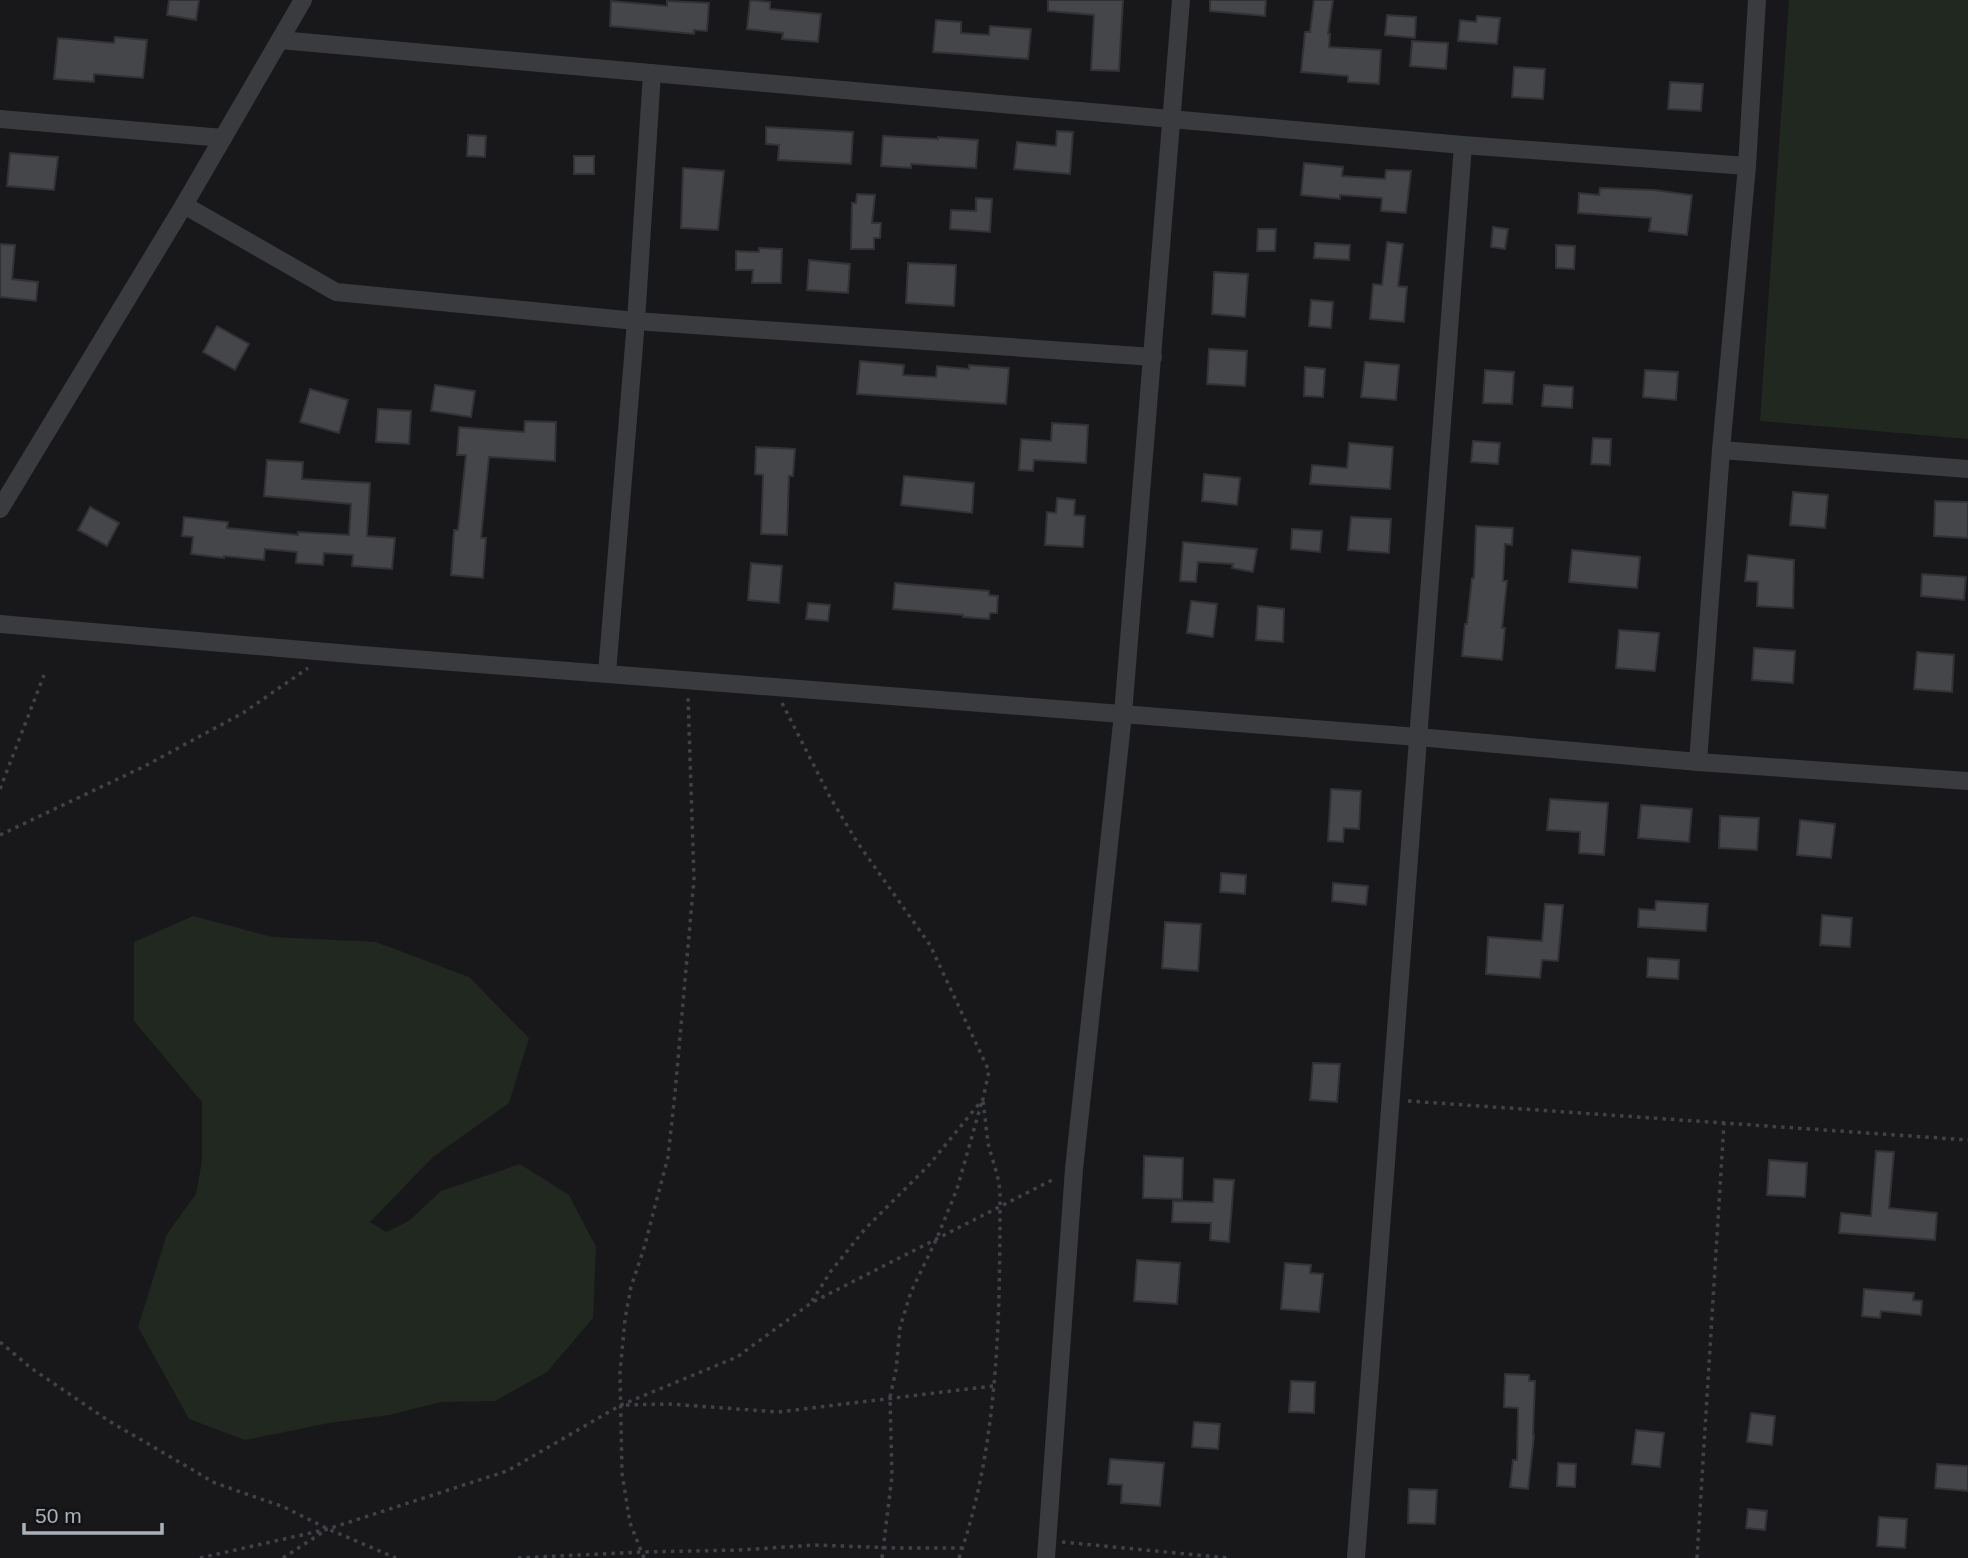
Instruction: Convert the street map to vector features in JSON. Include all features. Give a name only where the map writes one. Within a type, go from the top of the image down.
[{"type":"street","points":[[0,509],[184,205],[303,0]]},
{"type":"street","points":[[1046,1549],[1074,1169],[1123,714],[1181,0]]},
{"type":"street","points":[[1698,762],[1721,450],[1747,166],[1757,0]]},
{"type":"street","points":[[280,40],[1463,145],[1747,166]]},
{"type":"street","points":[[607,673],[636,321],[652,73]]},
{"type":"street","points":[[0,119],[223,138]]},
{"type":"street","points":[[1356,1558],[1463,145]]},
{"type":"street","points":[[184,205],[335,292],[636,321],[1153,357]]},
{"type":"street","points":[[1721,450],[1968,469]]},
{"type":"street","points":[[0,624],[362,655],[1418,737],[1698,762],[1968,781]]},
{"type":"path","points":[[0,835],[143,767],[243,713],[316,663]]},
{"type":"path","points":[[0,789],[44,675]]},
{"type":"path","points":[[645,1558],[630,1523],[622,1473],[620,1373],[631,1287],[644,1248],[667,1157],[675,1093],[694,879],[687,680]]},
{"type":"path","points":[[777,687],[783,706],[843,820],[930,945],[989,1071],[957,1189],[911,1292],[900,1327],[896,1370],[890,1397],[892,1476],[882,1558]]},
{"type":"path","points":[[959,1558],[979,1493],[998,1338],[1000,1193],[988,1139],[983,1099]]},
{"type":"path","points":[[810,1303],[831,1271],[865,1229],[929,1165],[983,1099]]},
{"type":"path","points":[[1391,1100],[1968,1140]]},
{"type":"path","points":[[1697,1558],[1724,1123]]},
{"type":"path","points":[[200,1558],[328,1529],[507,1471],[621,1405],[737,1357],[810,1303],[1074,1169]]},
{"type":"path","points":[[0,1342],[31,1368],[108,1422],[215,1483],[284,1507],[396,1558]]},
{"type":"path","points":[[621,1405],[669,1404],[778,1412],[993,1386]]},
{"type":"path","points":[[283,1558],[328,1529]]},
{"type":"path","points":[[518,1558],[815,1545],[962,1548]]},
{"type":"path","points":[[1046,1549],[1228,1558]]},
{"type":"shaded area","points":[[1789,0],[1968,0],[1968,439],[1760,421]]},
{"type":"shaded area","points":[[193,916],[272,937],[376,942],[469,977],[529,1038],[509,1103],[433,1157],[370,1222],[386,1232],[409,1221],[441,1191],[520,1164],[569,1195],[596,1247],[593,1318],[547,1372],[495,1401],[441,1402],[389,1415],[329,1423],[245,1440],[189,1419],[138,1327],[167,1234],[196,1194],[202,1161],[202,1102],[134,1021],[134,942]]},
{"type":"building","points":[[169,0],[199,0],[196,20],[167,15]]},
{"type":"building","points":[[750,0],[770,2],[770,9],[821,14],[818,42],[782,39],[783,33],[747,29]]},
{"type":"building","points":[[1048,0],[1123,0],[1119,71],[1091,70],[1094,15],[1048,11]]},
{"type":"building","points":[[1210,0],[1266,0],[1265,16],[1210,11]]},
{"type":"building","points":[[1314,0],[1333,0],[1329,47],[1381,50],[1379,84],[1348,82],[1348,76],[1301,72],[1305,32],[1310,32]]},
{"type":"building","points":[[611,1],[667,6],[667,1],[709,3],[707,31],[694,30],[694,34],[610,26]]},
{"type":"building","points":[[1387,15],[1416,17],[1415,38],[1385,35]]},
{"type":"building","points":[[1477,16],[1500,18],[1497,44],[1458,41],[1460,20],[1476,22]]},
{"type":"building","points":[[936,20],[961,22],[961,33],[989,35],[990,26],[1031,29],[1028,59],[933,52]]},
{"type":"building","points":[[115,37],[147,40],[143,78],[94,74],[94,82],[54,79],[58,38],[114,43]]},
{"type":"building","points":[[1412,41],[1448,43],[1446,69],[1410,66]]},
{"type":"building","points":[[1514,67],[1545,69],[1543,99],[1512,97]]},
{"type":"building","points":[[1670,82],[1703,84],[1701,111],[1668,109]]},
{"type":"building","points":[[766,127],[853,132],[851,164],[778,160],[779,145],[766,144]]},
{"type":"building","points":[[1057,131],[1073,132],[1070,174],[1014,169],[1017,142],[1056,146]]},
{"type":"building","points":[[468,135],[486,136],[485,157],[467,156]]},
{"type":"building","points":[[883,136],[978,140],[976,168],[911,164],[911,168],[881,166]]},
{"type":"building","points":[[10,153],[58,157],[54,190],[7,186]]},
{"type":"building","points":[[574,156],[594,156],[594,174],[574,174]]},
{"type":"building","points":[[1304,163],[1343,167],[1342,176],[1385,179],[1386,170],[1411,171],[1406,213],[1381,211],[1382,198],[1340,195],[1340,199],[1301,195]]},
{"type":"building","points":[[683,168],[724,171],[718,230],[681,228]]},
{"type":"building","points":[[1600,188],[1654,190],[1692,195],[1687,235],[1649,231],[1651,218],[1578,213],[1579,193],[1599,195]]},
{"type":"building","points":[[857,194],[875,195],[872,223],[881,223],[880,238],[874,238],[874,249],[851,249],[852,203],[856,203]]},
{"type":"building","points":[[976,198],[992,199],[990,232],[950,229],[951,210],[976,211]]},
{"type":"building","points":[[1493,227],[1508,229],[1505,249],[1491,247]]},
{"type":"building","points":[[1258,229],[1276,229],[1275,251],[1257,251]]},
{"type":"building","points":[[1387,242],[1403,244],[1398,286],[1407,287],[1404,322],[1370,319],[1373,284],[1382,285]]},
{"type":"building","points":[[1315,243],[1350,245],[1349,260],[1314,258]]},
{"type":"building","points":[[0,244],[15,245],[12,279],[38,282],[36,301],[0,297]]},
{"type":"building","points":[[1556,245],[1575,246],[1574,269],[1556,268]]},
{"type":"building","points":[[759,248],[782,249],[781,283],[752,283],[753,270],[736,270],[736,251],[759,252]]},
{"type":"building","points":[[809,260],[850,264],[848,293],[807,290]]},
{"type":"building","points":[[908,263],[956,265],[954,306],[906,303]]},
{"type":"building","points":[[1214,272],[1248,274],[1245,317],[1212,314]]},
{"type":"building","points":[[1311,300],[1333,302],[1331,328],[1309,326]]},
{"type":"building","points":[[217,326],[249,344],[235,370],[203,352]]},
{"type":"building","points":[[1209,349],[1247,351],[1245,386],[1207,384]]},
{"type":"building","points":[[860,361],[904,365],[903,375],[936,377],[937,366],[969,369],[969,365],[1009,368],[1006,404],[857,394]]},
{"type":"building","points":[[1365,362],[1399,365],[1396,400],[1361,397]]},
{"type":"building","points":[[1305,367],[1325,369],[1323,397],[1304,396]]},
{"type":"building","points":[[1485,370],[1514,372],[1512,404],[1483,403]]},
{"type":"building","points":[[1645,370],[1678,372],[1676,400],[1643,397]]},
{"type":"building","points":[[435,385],[475,391],[471,417],[431,411]]},
{"type":"building","points":[[1544,385],[1573,387],[1572,408],[1542,406]]},
{"type":"building","points":[[310,389],[348,400],[339,433],[300,422]]},
{"type":"building","points":[[378,409],[411,411],[409,444],[376,442]]},
{"type":"building","points":[[525,421],[556,422],[555,461],[489,457],[481,538],[486,538],[483,578],[451,575],[454,530],[458,530],[466,455],[457,455],[459,427],[524,432]]},
{"type":"building","points":[[1052,423],[1088,425],[1086,463],[1034,460],[1033,471],[1019,470],[1021,439],[1051,441]]},
{"type":"building","points":[[1593,438],[1611,439],[1610,465],[1591,464]]},
{"type":"building","points":[[1473,441],[1500,443],[1498,464],[1471,462]]},
{"type":"building","points":[[1349,443],[1393,447],[1390,489],[1310,484],[1312,465],[1347,468]]},
{"type":"building","points":[[756,447],[795,449],[793,476],[789,476],[787,535],[761,534],[763,475],[755,474]]},
{"type":"building","points":[[267,460],[303,462],[302,479],[370,483],[367,536],[395,538],[392,569],[352,566],[353,555],[324,553],[323,565],[296,563],[297,552],[265,549],[264,560],[191,554],[193,537],[182,536],[184,517],[228,522],[227,528],[298,535],[298,532],[349,535],[351,504],[264,496]]},
{"type":"building","points":[[1204,474],[1240,478],[1237,505],[1202,501]]},
{"type":"building","points":[[904,476],[974,483],[972,513],[901,505]]},
{"type":"building","points":[[1793,492],[1828,495],[1825,528],[1790,525]]},
{"type":"building","points":[[1057,498],[1075,500],[1074,515],[1085,516],[1083,547],[1045,545],[1047,512],[1056,513]]},
{"type":"building","points":[[1935,501],[1968,502],[1968,538],[1934,536]]},
{"type":"building","points":[[90,507],[119,523],[107,546],[78,530]]},
{"type":"building","points":[[1351,517],[1391,519],[1389,553],[1348,550]]},
{"type":"building","points":[[1476,526],[1513,528],[1512,545],[1505,544],[1503,581],[1507,581],[1502,660],[1462,656],[1474,578]]},
{"type":"building","points":[[1292,529],[1322,531],[1320,552],[1291,549]]},
{"type":"building","points":[[1183,542],[1257,549],[1253,572],[1232,568],[1233,564],[1198,562],[1196,582],[1180,581]]},
{"type":"building","points":[[1572,550],[1640,557],[1637,588],[1569,582]]},
{"type":"building","points":[[1748,555],[1794,560],[1793,608],[1757,606],[1758,582],[1745,581]]},
{"type":"building","points":[[751,563],[782,566],[779,603],[748,600]]},
{"type":"building","points":[[1922,574],[1966,577],[1964,600],[1921,596]]},
{"type":"building","points":[[895,583],[989,591],[989,595],[998,596],[997,613],[990,613],[989,619],[893,609]]},
{"type":"building","points":[[1191,601],[1217,604],[1213,637],[1187,633]]},
{"type":"building","points":[[808,603],[830,605],[828,621],[806,619]]},
{"type":"building","points":[[1258,606],[1284,609],[1283,642],[1256,640]]},
{"type":"building","points":[[1619,630],[1659,633],[1655,671],[1616,668]]},
{"type":"building","points":[[1754,648],[1795,651],[1793,683],[1752,680]]},
{"type":"building","points":[[1917,652],[1954,655],[1952,692],[1914,689]]},
{"type":"building","points":[[1331,789],[1361,791],[1359,829],[1344,828],[1343,842],[1328,841]]},
{"type":"building","points":[[1550,799],[1608,803],[1604,855],[1579,853],[1580,832],[1547,830]]},
{"type":"building","points":[[1641,805],[1692,809],[1689,842],[1638,838]]},
{"type":"building","points":[[1720,816],[1759,818],[1757,850],[1719,848]]},
{"type":"building","points":[[1800,820],[1835,824],[1831,858],[1797,855]]},
{"type":"building","points":[[1221,873],[1246,875],[1245,894],[1220,892]]},
{"type":"building","points":[[1333,883],[1368,886],[1366,905],[1332,901]]},
{"type":"building","points":[[1656,901],[1708,904],[1706,931],[1638,927],[1639,909],[1655,910]]},
{"type":"building","points":[[1545,904],[1563,905],[1558,961],[1542,960],[1540,978],[1486,974],[1488,937],[1542,941]]},
{"type":"building","points":[[1822,915],[1852,918],[1850,947],[1820,945]]},
{"type":"building","points":[[1165,922],[1201,924],[1198,971],[1162,968]]},
{"type":"building","points":[[1648,958],[1679,960],[1678,979],[1647,977]]},
{"type":"building","points":[[1313,1063],[1340,1064],[1337,1102],[1310,1100]]},
{"type":"building","points":[[1876,1151],[1894,1152],[1889,1208],[1937,1213],[1935,1240],[1839,1233],[1841,1213],[1871,1216]]},
{"type":"building","points":[[1144,1156],[1183,1158],[1182,1199],[1143,1198]]},
{"type":"building","points":[[1769,1160],[1807,1163],[1805,1197],[1767,1195]]},
{"type":"building","points":[[1214,1179],[1234,1180],[1229,1242],[1210,1240],[1211,1223],[1172,1222],[1173,1201],[1213,1202]]},
{"type":"building","points":[[1137,1260],[1180,1263],[1177,1304],[1134,1301]]},
{"type":"building","points":[[1285,1263],[1311,1265],[1310,1273],[1323,1274],[1319,1312],[1281,1309]]},
{"type":"building","points":[[1864,1289],[1914,1293],[1913,1300],[1922,1301],[1921,1315],[1881,1311],[1880,1318],[1862,1316]]},
{"type":"building","points":[[1505,1374],[1529,1375],[1529,1381],[1535,1381],[1534,1435],[1528,1489],[1510,1487],[1513,1460],[1517,1460],[1518,1408],[1504,1407]]},
{"type":"building","points":[[1291,1381],[1315,1382],[1314,1413],[1289,1412]]},
{"type":"building","points":[[1751,1413],[1775,1416],[1772,1445],[1747,1442]]},
{"type":"building","points":[[1194,1422],[1220,1424],[1218,1449],[1192,1447]]},
{"type":"building","points":[[1636,1430],[1664,1433],[1660,1467],[1632,1464]]},
{"type":"building","points":[[1110,1459],[1164,1463],[1160,1506],[1121,1503],[1122,1485],[1108,1484]]},
{"type":"building","points":[[1558,1463],[1576,1464],[1575,1487],[1557,1486]]},
{"type":"building","points":[[1937,1464],[1968,1466],[1968,1491],[1935,1488]]},
{"type":"building","points":[[1409,1489],[1437,1490],[1435,1524],[1408,1523]]},
{"type":"building","points":[[1748,1509],[1767,1511],[1765,1530],[1746,1528]]},
{"type":"building","points":[[1879,1517],[1907,1519],[1905,1548],[1877,1546]]}]
